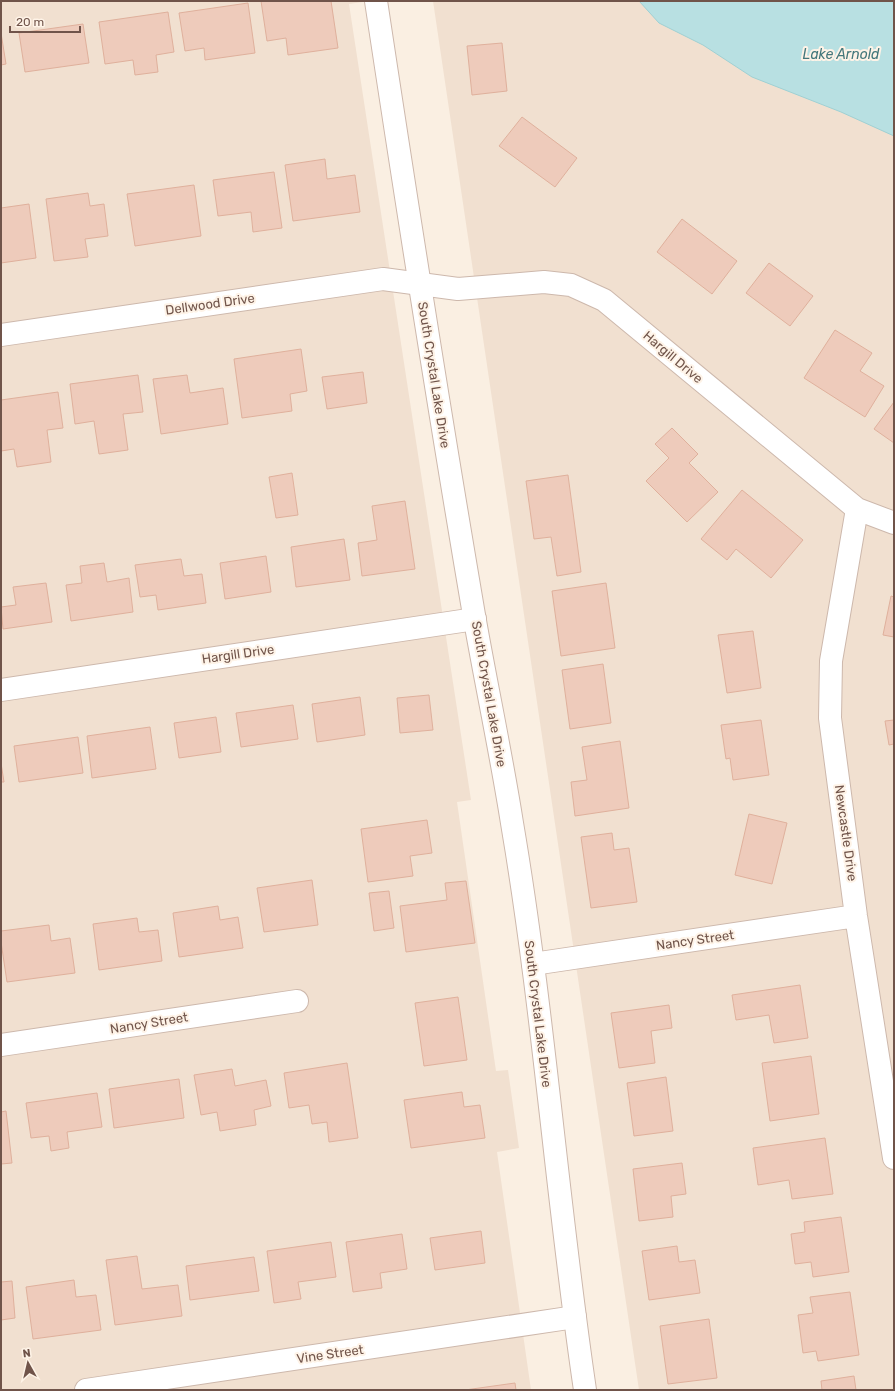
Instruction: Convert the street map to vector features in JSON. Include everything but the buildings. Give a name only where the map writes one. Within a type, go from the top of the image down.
[{"type":"street","name":"South Crystal Lake Drive","points":[[376,1],[419,285],[475,619],[512,823],[533,964],[574,1317],[586,1390]]},
{"type":"street","name":"Dellwood Drive","points":[[1,336],[383,279],[419,285]]},
{"type":"street","name":"Hargill Drive","points":[[419,285],[458,289],[544,282],[571,285],[604,300],[856,509],[894,523]]},
{"type":"street","name":"Newcastle Drive","points":[[856,509],[831,661],[830,718],[856,916],[894,1158]]},
{"type":"street","name":"Hargill Drive","points":[[1,690],[475,619]]},
{"type":"street","name":"Nancy Street","points":[[533,964],[856,916]]},
{"type":"street","name":"Nancy Street","points":[[1,1046],[297,1001]]},
{"type":"street","name":"Vine Street","points":[[86,1390],[574,1317]]},
{"type":"shaded area","points":[[1,1],[369,1],[349,4],[471,800],[457,802],[496,1071],[508,1070],[519,1148],[497,1152],[531,1390],[1,1390]]},
{"type":"shaded area","points":[[433,1],[894,1],[894,1390],[639,1390]]},
{"type":"water","name":"Lake Arnold","points":[[639,1],[894,1],[894,136],[841,112],[752,77],[703,45],[659,23]]}]
